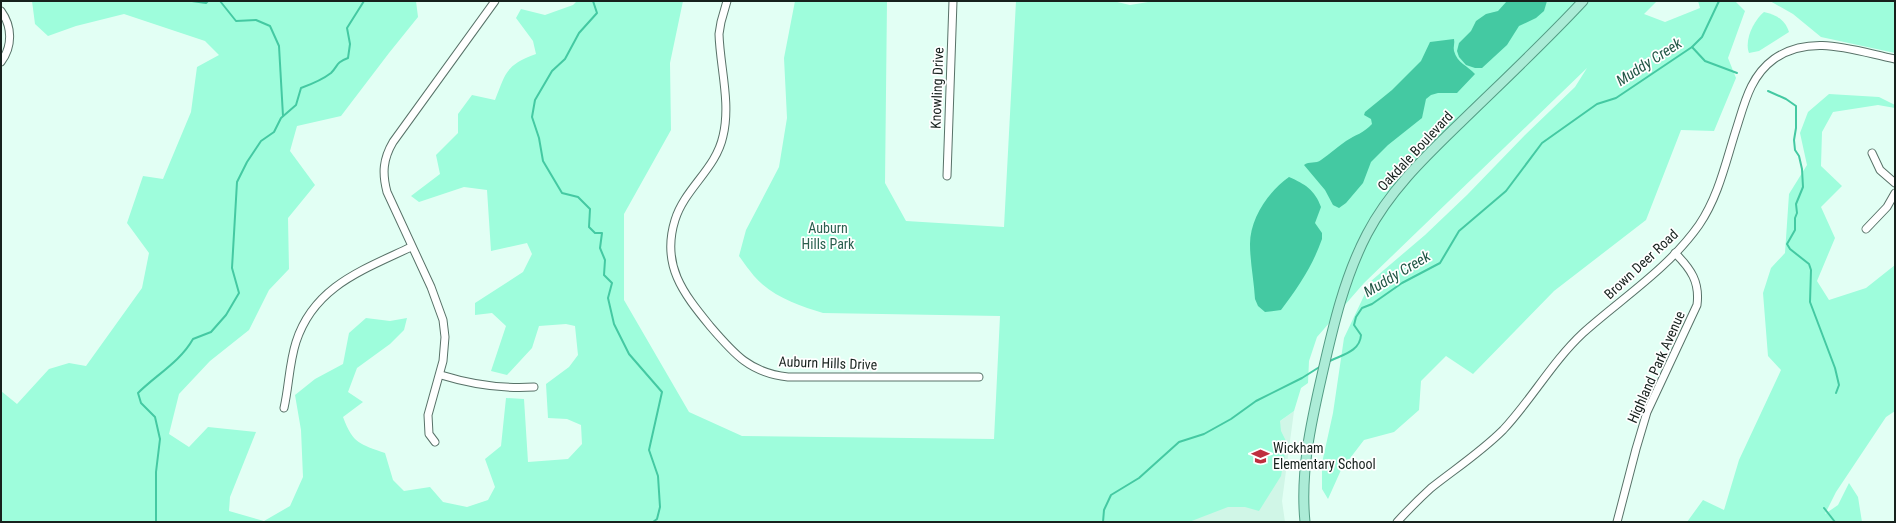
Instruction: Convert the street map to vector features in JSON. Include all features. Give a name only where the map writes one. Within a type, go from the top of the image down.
[{"type":"main road","name":"Oakdale Boulevard","points":[[1305,522],[1304,491],[1306,456],[1319,390],[1343,290],[1355,258],[1367,233],[1389,198],[1421,160],[1583,1]]},
{"type":"street","points":[[435,442],[429,434],[428,415],[441,375],[445,338],[443,320],[436,300],[386,192],[383,178],[385,159],[393,142],[495,1]]},
{"type":"street","name":"Auburn Hills Drive","points":[[727,1],[722,16],[719,34],[726,111],[723,137],[713,162],[684,200],[675,219],[671,236],[670,249],[673,267],[677,280],[688,298],[737,356],[753,367],[772,374],[788,377],[979,377]]},
{"type":"street","name":"Knowling Drive","points":[[947,176],[953,1]]},
{"type":"street","points":[[1,11],[7,21],[10,38],[6,53],[1,62]]},
{"type":"street","name":"Brown Deer Road","points":[[1397,522],[1422,496],[1472,458],[1502,430],[1522,407],[1553,366],[1581,335],[1637,290],[1688,239],[1708,210],[1720,184],[1750,87],[1764,67],[1772,60],[1791,50],[1814,45],[1827,45],[1895,59]]},
{"type":"street","points":[[1872,153],[1880,170],[1895,183]]},
{"type":"street","points":[[1866,229],[1887,207],[1895,193]]},
{"type":"street","points":[[284,408],[296,342],[306,321],[318,304],[334,287],[351,275],[411,247]]},
{"type":"street","name":"Highland Park Avenue","points":[[1617,522],[1636,449],[1648,412],[1697,305],[1698,296],[1696,280],[1688,266],[1675,253]]},
{"type":"street","points":[[441,375],[455,379],[499,386],[534,387]]},
{"type":"shaded area","points":[[1507,1],[1547,1],[1544,11],[1536,18],[1519,26],[1507,45],[1482,68],[1475,68],[1466,65],[1459,57],[1457,51],[1459,43],[1471,31],[1476,21],[1486,14],[1498,11]]},
{"type":"shaded area","points":[[1454,39],[1455,55],[1475,74],[1457,93],[1438,93],[1431,95],[1426,99],[1422,118],[1388,145],[1371,162],[1363,183],[1346,203],[1339,208],[1333,205],[1325,190],[1304,165],[1319,161],[1346,141],[1369,127],[1372,124],[1371,119],[1364,115],[1365,112],[1392,90],[1421,61],[1430,42]]},
{"type":"shaded area","points":[[1289,177],[1309,188],[1319,201],[1321,207],[1315,223],[1322,233],[1322,239],[1304,276],[1281,310],[1265,312],[1258,306],[1255,299],[1250,251],[1251,234],[1257,215],[1268,197]]},
{"type":"shaded area","name":"Wickham Elementary School","points":[[1294,411],[1282,501],[1285,522],[1142,522]]},
{"type":"green space","name":"Auburn Hills Park","points":[[32,1],[416,1],[418,17],[341,116],[297,126],[290,151],[315,185],[288,218],[289,269],[269,290],[249,330],[210,361],[179,394],[169,434],[189,447],[208,427],[256,432],[230,497],[229,511],[264,521],[290,506],[303,477],[301,430],[295,395],[315,379],[343,364],[349,333],[366,318],[390,321],[407,318],[404,330],[390,344],[357,368],[348,392],[363,402],[343,417],[350,433],[358,442],[385,453],[393,480],[404,491],[430,487],[443,502],[467,507],[488,500],[495,487],[485,459],[501,446],[506,398],[524,399],[528,462],[568,459],[582,444],[581,425],[567,419],[548,418],[546,384],[569,367],[578,355],[575,326],[566,324],[539,326],[532,348],[507,375],[491,371],[506,326],[492,313],[475,315],[475,303],[523,272],[532,254],[527,243],[491,251],[487,190],[464,187],[419,202],[411,196],[440,174],[436,155],[458,133],[458,114],[472,95],[495,100],[508,71],[518,62],[536,54],[533,41],[516,18],[521,9],[545,15],[573,5],[577,1],[683,1],[670,63],[671,130],[624,214],[624,300],[689,412],[742,436],[994,439],[1000,316],[823,313],[804,307],[777,295],[754,276],[739,256],[746,230],[779,167],[787,118],[784,58],[795,1],[887,1],[885,183],[906,221],[1004,227],[1016,1],[1113,1],[1130,5],[1154,1],[1657,1],[1644,14],[1665,22],[1700,8],[1698,1],[1735,1],[1745,11],[1728,58],[1736,78],[1714,131],[1681,130],[1646,220],[1554,291],[1473,374],[1446,356],[1421,381],[1419,410],[1394,432],[1364,440],[1341,470],[1328,499],[1322,489],[1322,463],[1333,413],[1344,338],[1371,281],[1425,235],[1467,195],[1525,135],[1575,87],[1587,68],[1364,283],[1317,337],[1309,361],[1308,383],[1301,388],[1294,411],[1280,421],[1281,431],[1287,443],[1281,476],[1259,511],[1245,507],[1228,507],[1189,522],[1,522],[1,391],[17,404],[49,369],[69,363],[86,366],[142,288],[149,253],[127,223],[143,176],[163,179],[191,112],[197,67],[219,55],[205,41],[124,14],[76,26],[48,36],[35,24]]},
{"type":"green space","points":[[1770,1],[1895,1],[1895,53],[1821,37],[1793,14]]},
{"type":"green space","points":[[1764,12],[1783,21],[1789,32],[1759,51],[1749,53],[1749,36],[1757,20]]},
{"type":"green space","points":[[1829,94],[1879,97],[1895,105],[1895,108],[1878,105],[1833,112],[1822,132],[1821,166],[1842,186],[1821,207],[1835,238],[1817,281],[1829,300],[1866,288],[1895,265],[1895,411],[1886,417],[1836,492],[1825,514],[1838,505],[1849,483],[1858,497],[1862,522],[1687,522],[1703,500],[1724,510],[1739,460],[1781,370],[1768,356],[1763,293],[1771,268],[1785,253],[1789,194],[1807,165],[1800,133],[1808,112]]},
{"type":"waterway","points":[[192,1],[206,3],[208,1]]},
{"type":"waterway","points":[[220,1],[236,21],[256,20],[270,26],[279,46],[283,116]]},
{"type":"waterway","points":[[156,522],[156,472],[160,439],[155,417],[141,403],[138,393],[175,361],[193,339],[211,332],[226,315],[239,293],[232,268],[237,182],[247,162],[261,141],[274,132],[281,118],[296,105],[301,88],[324,78],[331,73],[339,63],[348,58],[350,44],[347,28],[364,1]]},
{"type":"waterway","points":[[593,1],[597,13],[579,33],[565,59],[552,71],[535,100],[532,117],[539,138],[543,161],[562,193],[578,197],[590,209],[589,227],[595,233],[602,233],[600,248],[605,260],[604,275],[612,283],[608,298],[614,324],[629,354],[662,392],[649,450],[658,476],[660,507],[657,519],[653,522]]},
{"type":"waterway","name":"Muddy Creek","points":[[1328,362],[1354,349],[1360,341],[1361,335],[1354,325],[1356,317],[1362,308],[1372,304],[1402,283],[1440,263],[1459,231],[1506,191],[1542,143],[1597,104],[1616,98],[1692,47],[1702,37],[1719,1]]},
{"type":"waterway","points":[[1692,47],[1705,61],[1737,73]]},
{"type":"waterway","points":[[1768,91],[1786,99],[1796,106],[1796,128],[1794,140],[1795,150],[1799,156],[1802,169],[1803,187],[1796,204],[1797,213],[1795,218],[1795,230],[1787,244],[1790,249],[1809,264],[1811,270],[1810,302],[1835,368],[1839,385],[1836,393]]},
{"type":"waterway","name":"Muddy Creek","points":[[1103,522],[1104,510],[1111,495],[1139,478],[1179,442],[1204,434],[1231,419],[1256,401],[1302,378],[1321,366]]},
{"type":"waterway","points":[[1824,508],[1835,522]]},
{"type":"place","name":"Wickham Elementary School","points":[[1260,456]]}]
